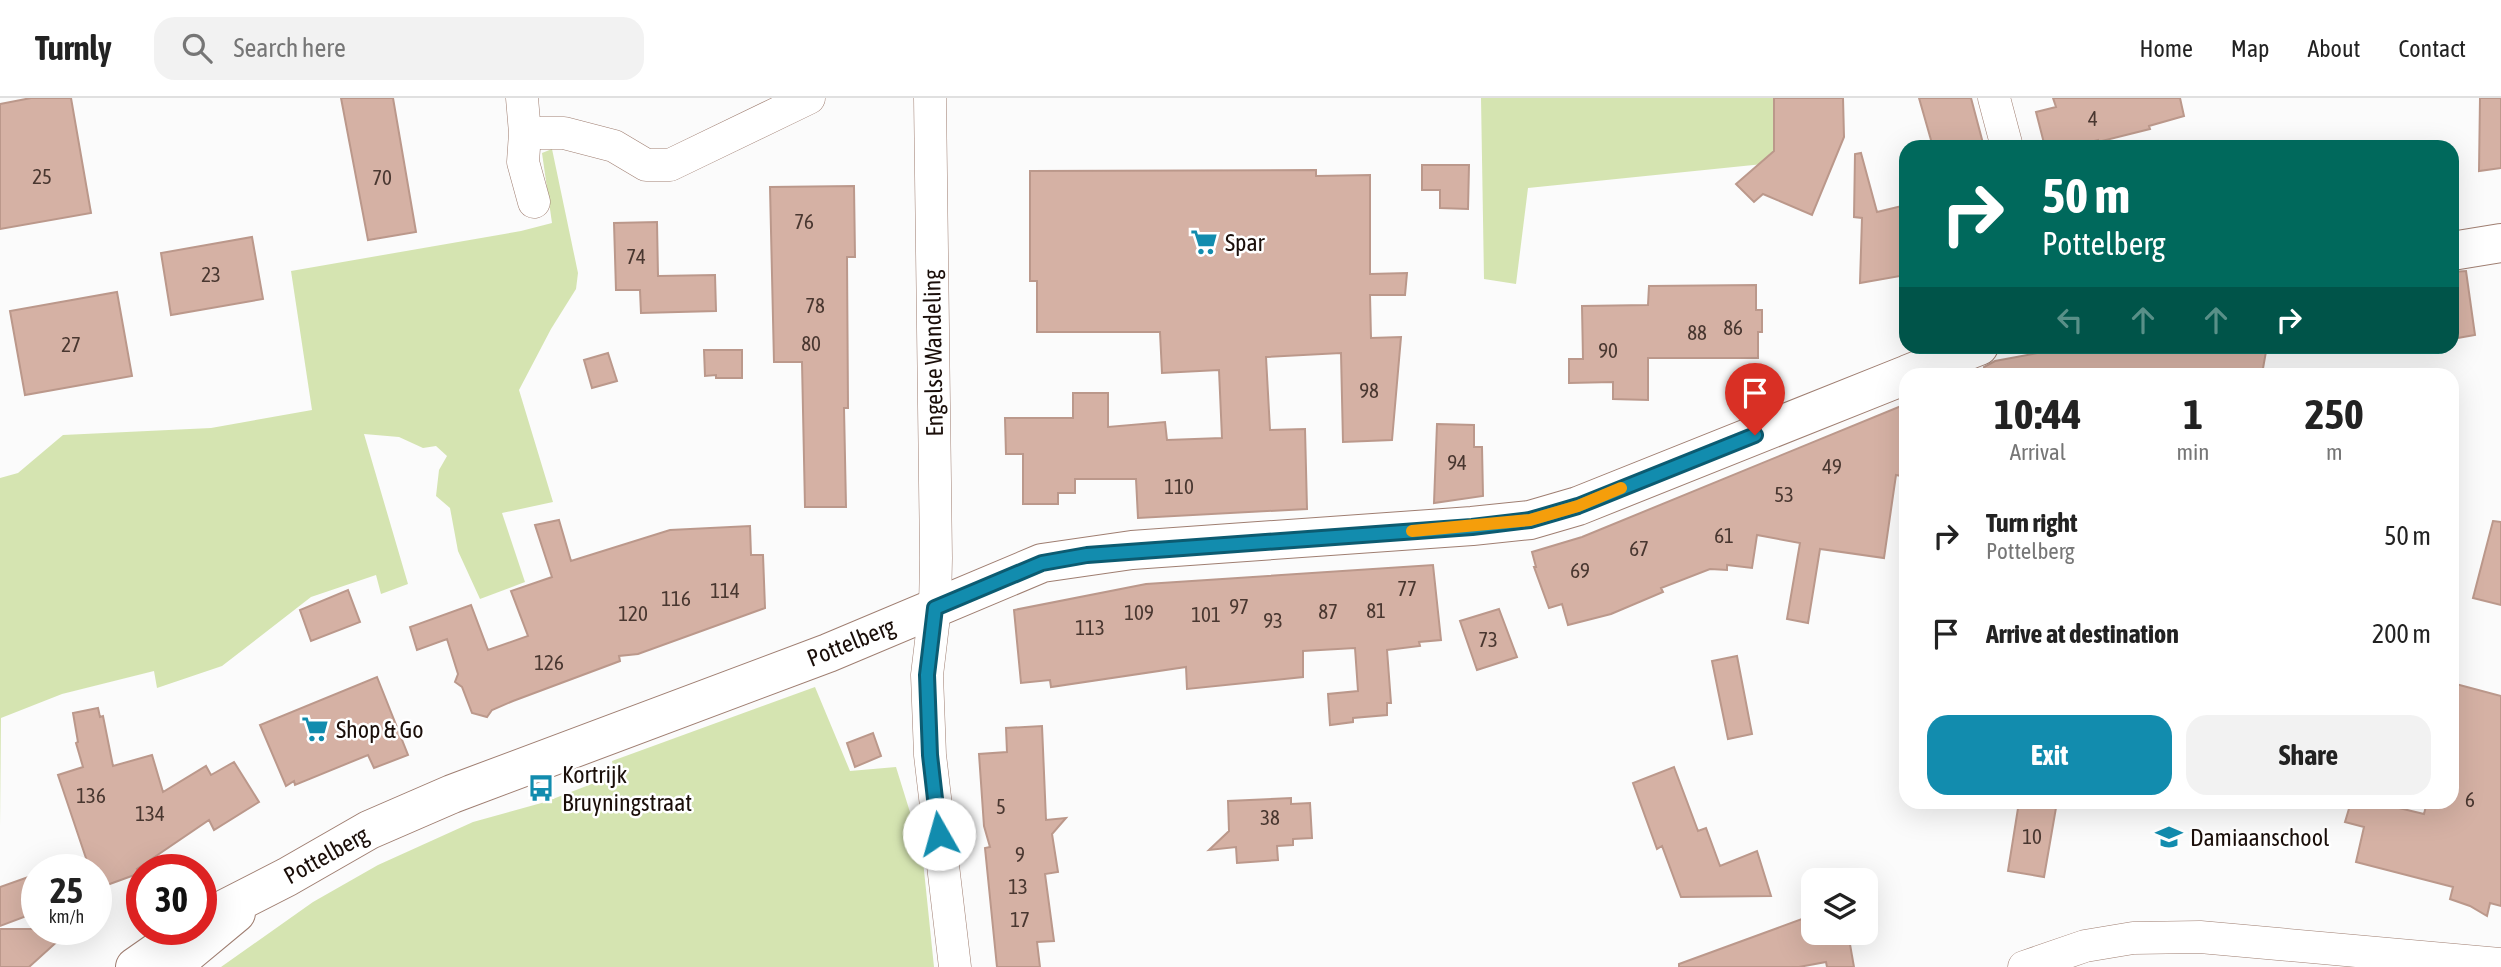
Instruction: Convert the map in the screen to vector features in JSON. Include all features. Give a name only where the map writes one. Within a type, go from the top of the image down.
[{"type":"main road","points":[[2459,250],[2501,243]]},
{"type":"main road","name":"Pottelberg","points":[[1924,368],[1959,354]]},
{"type":"main road","name":"Pottelberg","points":[[217,913],[369,830],[452,794],[828,653],[1042,563],[1087,555],[1472,527],[1530,520],[1578,506],[1899,378]]},
{"type":"main road","name":"Pottelberg","points":[[171,967],[264,889]]},
{"type":"main road","points":[[135,967],[166,945]]},
{"type":"street","points":[[522,98],[525,133],[523,162],[534,202]]},
{"type":"street","points":[[525,133],[564,133],[614,146],[646,165],[670,165],[809,98]]},
{"type":"street","name":"Engelse Wandeling","points":[[930,98],[935,608],[927,675],[930,755],[954,967]]},
{"type":"street","points":[[1994,98],[2005,140]]},
{"type":"street","points":[[2024,967],[2085,946],[2133,938],[2200,937],[2501,964]]},
{"type":"green space","points":[[1481,98],[1774,98],[1773,163],[1528,188],[1516,284],[1484,279]]},
{"type":"green space","points":[[552,149],[578,273],[576,289],[551,329],[519,390],[553,502],[502,513],[525,582],[480,599],[458,551],[450,508],[436,496],[439,470],[447,456],[436,446],[423,448],[399,437],[364,434],[408,584],[381,594],[376,575],[311,597],[222,666],[157,688],[154,671],[62,694],[1,718],[0,828],[0,478],[18,473],[63,435],[211,428],[312,410],[291,271],[521,231],[552,223],[542,153]]},
{"type":"green space","points":[[815,687],[850,771],[896,767],[922,851],[934,967],[221,967],[313,902],[378,865],[473,822],[545,802],[615,775],[612,761]]},
{"type":"building","points":[[31,98],[71,98],[91,213],[0,229],[0,104]]},
{"type":"building","points":[[341,98],[393,98],[416,232],[368,240]]},
{"type":"building","points":[[1774,98],[1843,98],[1844,137],[1812,215],[1763,194],[1754,202],[1736,184],[1774,151]]},
{"type":"building","points":[[1919,98],[1971,98],[1982,140],[1931,140]]},
{"type":"building","points":[[2053,98],[2180,98],[2184,116],[2149,126],[2150,129],[2106,140],[2043,140],[2036,112],[2056,107]]},
{"type":"building","points":[[2480,98],[2501,98],[2501,168],[2479,171]]},
{"type":"building","points":[[1861,153],[1877,212],[1899,207],[1899,276],[1860,283],[1862,218],[1854,217],[1855,154]]},
{"type":"building","points":[[1422,165],[1469,165],[1468,209],[1440,208],[1440,190],[1422,190]]},
{"type":"building","points":[[1316,170],[1316,176],[1370,175],[1370,274],[1407,273],[1405,295],[1370,295],[1371,338],[1401,337],[1392,440],[1343,442],[1341,353],[1266,357],[1270,430],[1305,429],[1307,509],[1138,518],[1136,479],[1075,479],[1075,493],[1058,493],[1058,504],[1023,504],[1023,454],[1006,454],[1005,418],[1073,418],[1073,393],[1108,393],[1108,427],[1165,422],[1167,440],[1222,438],[1219,370],[1162,373],[1160,332],[1037,332],[1037,281],[1030,281],[1030,171]]},
{"type":"building","points":[[854,186],[855,257],[847,257],[848,408],[844,408],[846,507],[805,507],[802,362],[774,362],[770,187]]},
{"type":"building","points":[[657,222],[658,276],[715,275],[716,311],[641,313],[640,290],[616,290],[614,223]]},
{"type":"building","points":[[252,237],[263,299],[171,315],[161,253]]},
{"type":"building","points":[[2466,271],[2475,335],[2459,338],[2459,272]]},
{"type":"building","points":[[1756,285],[1756,310],[1762,310],[1762,332],[1758,332],[1758,358],[1648,358],[1648,400],[1613,399],[1613,382],[1569,383],[1569,359],[1583,359],[1582,306],[1648,305],[1649,286]]},
{"type":"building","points":[[117,292],[132,376],[25,395],[10,311]]},
{"type":"building","points":[[704,350],[742,350],[742,378],[705,376]]},
{"type":"building","points":[[608,353],[617,381],[592,388],[584,360]]},
{"type":"building","points":[[2032,354],[2266,354],[2263,368],[1984,368],[1995,361]]},
{"type":"building","points":[[1899,407],[1899,476],[1896,475],[1884,558],[1820,549],[1808,623],[1787,619],[1800,543],[1757,535],[1752,568],[1727,565],[1727,570],[1710,569],[1661,588],[1663,592],[1611,614],[1568,625],[1562,604],[1549,608],[1534,567],[1532,552],[1582,537]]},
{"type":"building","points":[[1437,424],[1474,425],[1474,447],[1482,447],[1483,496],[1434,503]]},
{"type":"building","points":[[559,520],[571,561],[670,530],[750,526],[751,555],[763,555],[765,608],[638,654],[619,656],[620,661],[513,701],[492,710],[487,717],[472,713],[462,687],[455,682],[458,674],[447,639],[417,650],[410,627],[471,605],[488,650],[528,636],[511,591],[552,577],[535,525]]},
{"type":"building","points":[[2493,521],[2501,522],[2501,605],[2473,598]]},
{"type":"building","points":[[1433,565],[1441,640],[1387,650],[1391,703],[1387,703],[1387,715],[1353,718],[1353,722],[1330,725],[1328,694],[1358,691],[1355,648],[1303,651],[1303,677],[1187,689],[1186,667],[1051,687],[1050,680],[1021,683],[1014,610],[1146,584]]},
{"type":"building","points":[[348,590],[360,622],[311,641],[300,610]]},
{"type":"building","points":[[1499,609],[1517,657],[1477,670],[1460,621]]},
{"type":"building","points":[[1737,656],[1752,734],[1728,739],[1712,661]]},
{"type":"building","points":[[377,677],[408,755],[374,768],[368,755],[295,785],[294,781],[286,786],[260,725]]},
{"type":"building","points":[[2459,685],[2501,696],[2501,906],[2490,903],[2487,916],[2450,899],[2453,887],[2356,862],[2364,827],[2345,822],[2349,809],[2403,809],[2424,814],[2425,809],[2459,809]]},
{"type":"building","points":[[98,708],[100,717],[103,716],[113,766],[152,755],[163,792],[206,766],[211,775],[234,762],[259,802],[214,830],[209,820],[159,854],[126,854],[126,878],[112,883],[112,854],[85,854],[58,775],[83,767],[76,743],[73,713]]},
{"type":"building","points":[[1042,726],[1046,820],[1066,818],[1052,834],[1058,872],[1045,874],[1054,941],[1037,942],[1040,967],[997,967],[985,848],[990,847],[984,826],[979,754],[1007,752],[1006,728]]},
{"type":"building","points":[[873,733],[881,756],[855,767],[847,743]]},
{"type":"building","points":[[1674,767],[1698,831],[1706,828],[1720,866],[1757,851],[1771,896],[1681,897],[1662,846],[1657,849],[1633,783]]},
{"type":"building","points":[[1291,798],[1291,804],[1310,803],[1312,838],[1293,839],[1293,845],[1277,846],[1278,860],[1237,863],[1236,847],[1209,850],[1229,831],[1228,801]]},
{"type":"building","points":[[2018,809],[2056,809],[2044,877],[2008,871]]},
{"type":"building","points":[[21,880],[21,918],[0,926],[0,887]]},
{"type":"building","points":[[1801,919],[1801,945],[1850,945],[1854,967],[1827,967],[1826,962],[1799,967],[1679,967],[1679,964]]},
{"type":"building","points":[[0,929],[21,929],[21,945],[53,945],[29,967],[0,967]]},
{"type":"slow traffic","points":[[1412,531],[1530,520],[1578,506],[1621,488]]},
{"type":"place","name":"Spar","points":[[1204,242]]},
{"type":"place","name":"Shop & Go","points":[[315,729]]},
{"type":"place","name":"Kortrijk Bruyningstraat","points":[[541,788]]},
{"type":"place","name":"Damiaanschool","points":[[2169,837]]},
{"type":"route","points":[[939,834],[930,755],[927,675],[935,608],[1042,563],[1087,555],[1472,527],[1530,520],[1578,506],[1755,435]]}]
